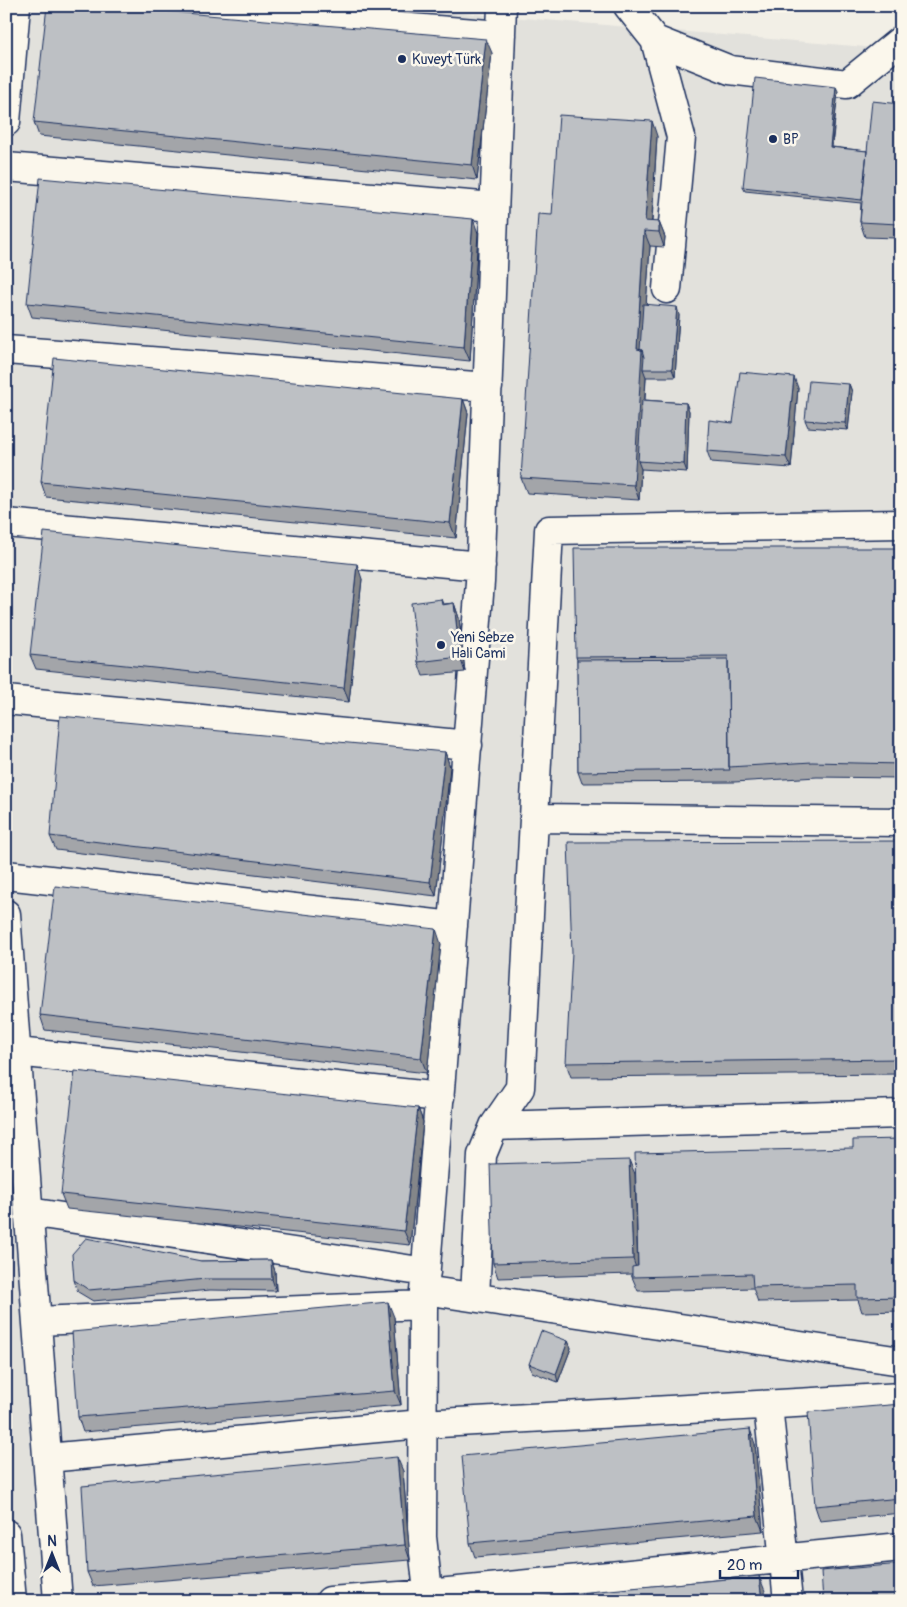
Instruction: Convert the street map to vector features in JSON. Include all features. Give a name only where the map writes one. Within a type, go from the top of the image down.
[{"type":"street","points":[[6,122],[16,6]]},
{"type":"street","points":[[127,6],[501,35]]},
{"type":"street","points":[[428,1597],[422,1537],[424,1289],[481,566],[502,6]]},
{"type":"street","points":[[628,6],[655,40],[681,137],[667,289]]},
{"type":"street","points":[[655,40],[730,70],[847,84],[901,40]]},
{"type":"street","points":[[6,167],[494,208]]},
{"type":"street","points":[[6,350],[488,387]]},
{"type":"street","points":[[6,523],[481,566]]},
{"type":"street","points":[[475,1297],[482,1155],[494,1126],[520,1088],[549,530],[901,524]]},
{"type":"street","points":[[6,700],[468,745]]},
{"type":"street","points":[[534,818],[901,822]]},
{"type":"street","points":[[6,875],[453,926]]},
{"type":"street","points":[[6,914],[58,1601]]},
{"type":"street","points":[[17,1052],[440,1097]]},
{"type":"street","points":[[494,1126],[901,1114]]},
{"type":"street","points":[[29,1212],[424,1289],[901,1361]]},
{"type":"street","points":[[37,1321],[424,1289]]},
{"type":"street","points":[[47,1458],[422,1424],[901,1398]]},
{"type":"street","points":[[768,1405],[788,1601]]},
{"type":"street","points":[[6,1534],[10,1595]]},
{"type":"street","points":[[330,1601],[428,1597],[783,1557],[901,1547]]},
{"type":"shaded area","points":[[6,6],[381,6],[901,50],[901,1601],[6,1601]]},
{"type":"building","points":[[47,6],[103,6],[486,39],[472,165],[34,122]]},
{"type":"building","points":[[755,78],[836,87],[830,147],[867,151],[862,200],[743,187]]},
{"type":"building","points":[[872,101],[901,104],[901,238],[896,238],[898,224],[860,222]]},
{"type":"building","points":[[559,115],[652,121],[645,221],[659,222],[659,232],[644,231],[637,349],[642,350],[634,485],[521,478],[538,214],[552,215]]},
{"type":"building","points":[[40,178],[473,219],[464,347],[27,303]]},
{"type":"building","points":[[643,304],[677,307],[672,369],[643,369],[644,357],[642,350],[640,350]]},
{"type":"building","points":[[54,358],[463,399],[450,523],[41,482]]},
{"type":"building","points":[[740,372],[794,377],[786,457],[707,451],[709,420],[733,423]]},
{"type":"building","points":[[809,381],[849,384],[845,423],[805,420]]},
{"type":"building","points":[[642,400],[686,403],[684,464],[638,461]]},
{"type":"building","points":[[44,532],[357,564],[344,688],[30,655]]},
{"type":"building","points":[[574,548],[901,548],[901,764],[812,762],[729,767],[728,656],[576,657]]},
{"type":"building","name":"Yeni Sebze Hali Cami","points":[[441,599],[442,605],[454,603],[460,657],[418,662],[411,603]]},
{"type":"building","points":[[728,659],[730,770],[578,772],[577,660]]},
{"type":"building","points":[[60,716],[445,752],[430,882],[50,836]]},
{"type":"building","points":[[901,841],[901,1059],[566,1063],[572,952],[568,842]]},
{"type":"building","points":[[55,886],[436,929],[421,1058],[40,1015]]},
{"type":"building","points":[[75,1071],[418,1108],[404,1231],[61,1194]]},
{"type":"building","points":[[901,1139],[901,1297],[857,1298],[857,1285],[753,1287],[752,1274],[632,1277],[632,1267],[638,1266],[635,1153],[853,1148],[853,1140]]},
{"type":"building","points":[[629,1160],[633,1259],[493,1263],[490,1164]]},
{"type":"building","points":[[86,1238],[201,1261],[271,1260],[272,1279],[206,1279],[89,1290],[74,1280],[72,1254]]},
{"type":"building","points":[[388,1302],[395,1391],[78,1417],[72,1332]]},
{"type":"building","points":[[541,1331],[568,1341],[556,1374],[529,1364]]},
{"type":"building","points":[[901,1404],[901,1498],[815,1506],[808,1412]]},
{"type":"building","points":[[750,1429],[757,1516],[470,1543],[462,1456]]},
{"type":"building","points":[[397,1457],[405,1545],[87,1572],[82,1486]]},
{"type":"building","points":[[901,1564],[901,1601],[823,1601],[821,1571]]},
{"type":"building","points":[[759,1576],[762,1601],[492,1601]]},
{"type":"place","name":"Kuveyt Türk","points":[[402,59]]},
{"type":"place","name":"BP","points":[[773,139]]},
{"type":"place","name":"Yeni Sebze Hali Cami","points":[[441,645]]}]
